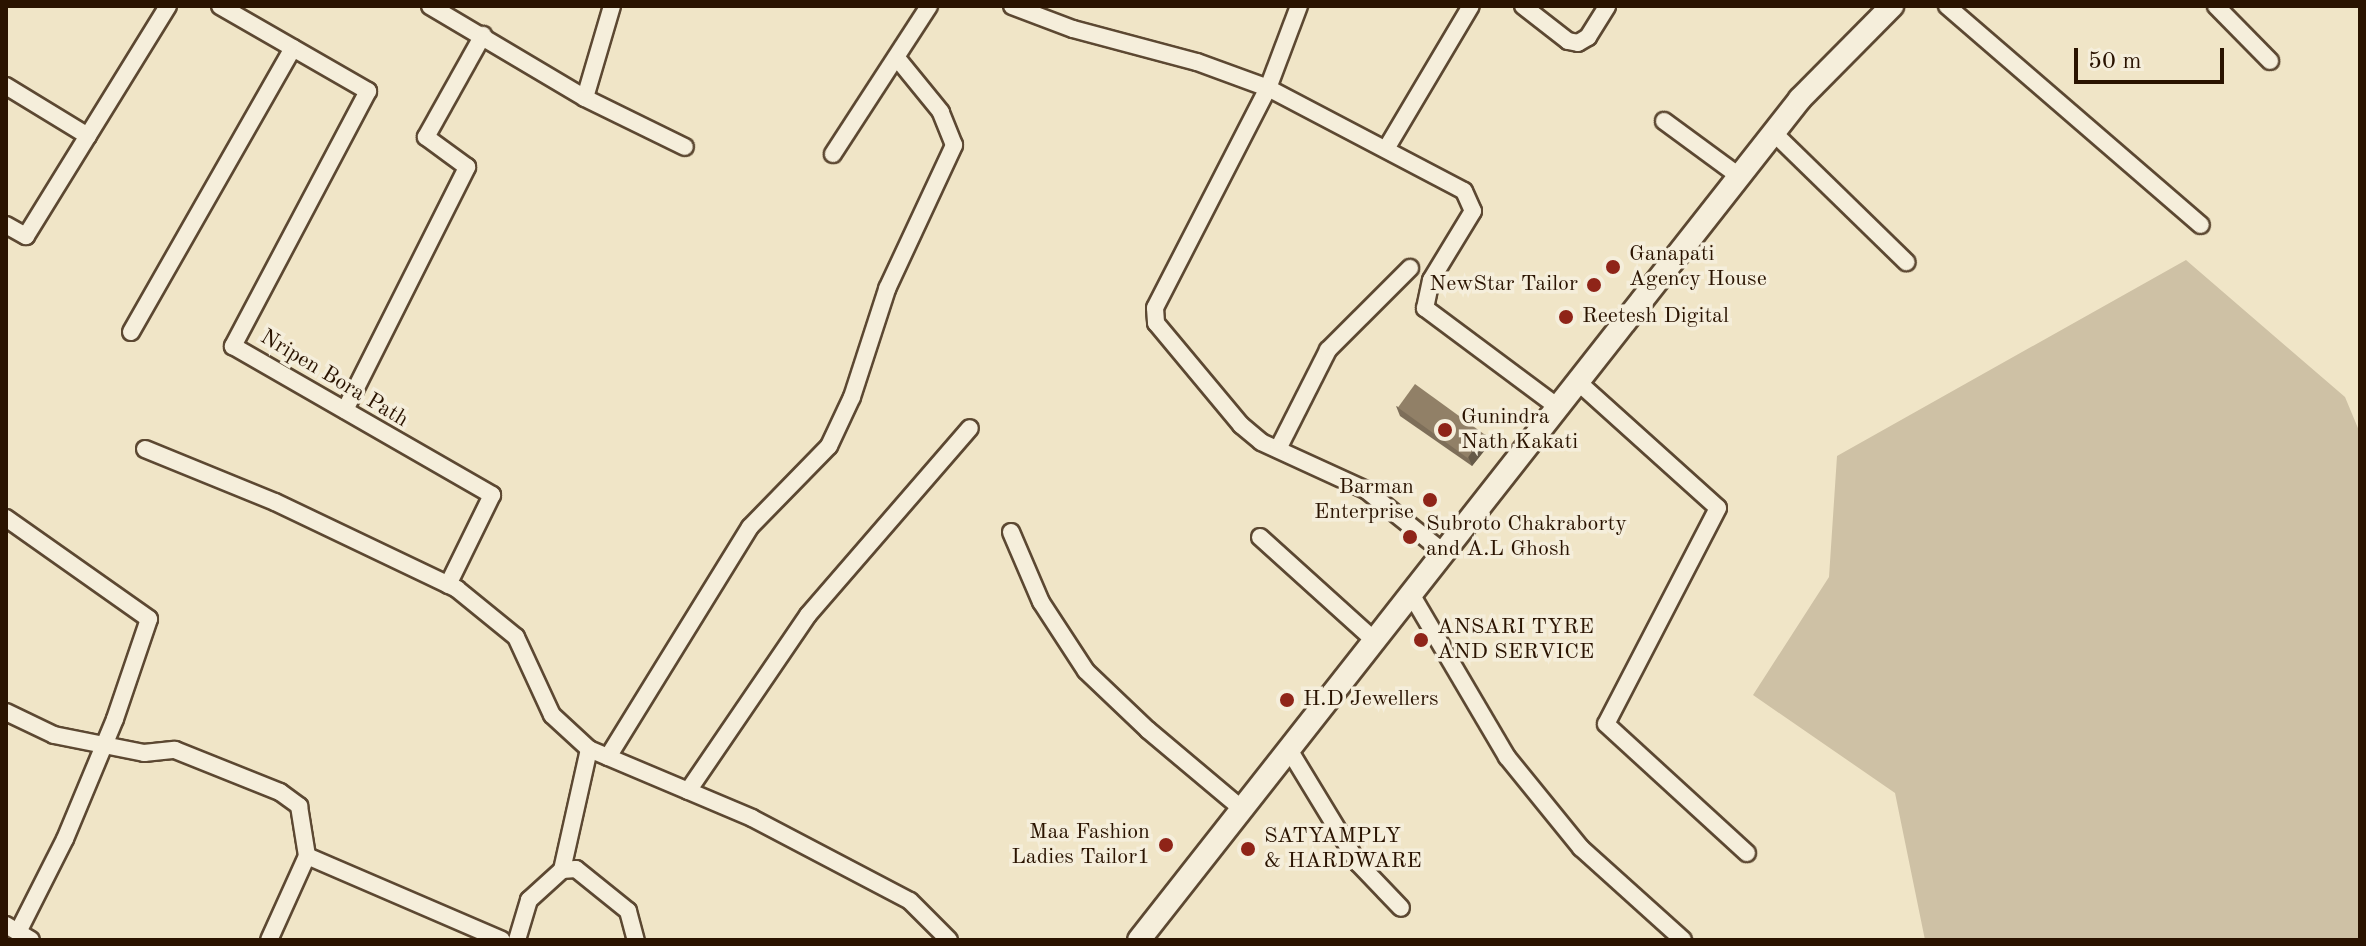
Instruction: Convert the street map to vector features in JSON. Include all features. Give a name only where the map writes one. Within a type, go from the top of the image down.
[{"type":"main road","points":[[1139,940],[1800,99],[1892,6]]},
{"type":"street","points":[[6,225],[26,236],[168,6]]},
{"type":"street","points":[[131,332],[293,48],[220,6]]},
{"type":"street","points":[[430,6],[585,98],[685,147]]},
{"type":"street","points":[[585,98],[612,6]]},
{"type":"street","points":[[833,154],[929,6]]},
{"type":"street","points":[[1012,6],[1073,29],[1197,62],[1268,88],[1464,191],[1473,211],[1431,280],[1425,308],[1558,407]]},
{"type":"street","points":[[1299,6],[1268,88],[1155,308],[1156,323],[1241,425],[1261,442],[1366,490],[1443,552]]},
{"type":"street","points":[[1386,149],[1471,6]]},
{"type":"street","points":[[1523,6],[1568,41],[1578,43],[1588,37],[1607,6]]},
{"type":"street","points":[[1947,6],[2201,225]]},
{"type":"street","points":[[2216,6],[2270,61]]},
{"type":"street","points":[[345,410],[467,167],[426,137],[483,35]]},
{"type":"street","name":"Nripen Bora Path","points":[[293,48],[368,91],[233,346],[492,495],[448,585]]},
{"type":"street","points":[[608,757],[750,527],[829,446],[852,397],[887,289],[954,145],[941,112],[897,58]]},
{"type":"street","points":[[6,86],[88,136]]},
{"type":"street","points":[[1664,121],[1739,176]]},
{"type":"street","points":[[1774,133],[1906,262]]},
{"type":"street","points":[[1278,449],[1328,350],[1410,268]]},
{"type":"street","points":[[1578,382],[1718,508],[1606,724],[1747,853]]},
{"type":"street","points":[[688,791],[808,615],[970,428]]},
{"type":"street","points":[[145,449],[275,502],[448,585],[516,637],[552,715],[589,749],[752,818],[910,901],[949,940]]},
{"type":"street","points":[[6,518],[149,619],[104,745],[65,839],[18,932]]},
{"type":"street","points":[[1011,532],[1041,602],[1086,671],[1148,730],[1241,808]]},
{"type":"street","points":[[1260,537],[1374,640]]},
{"type":"street","points":[[1411,594],[1507,757],[1581,848],[1683,940]]},
{"type":"street","points":[[6,712],[54,735],[144,753],[175,750],[280,792],[299,806],[307,856],[269,940]]},
{"type":"street","points":[[1288,748],[1358,863],[1401,908]]},
{"type":"street","points":[[517,940],[529,900],[562,870],[589,749]]},
{"type":"street","points":[[307,856],[502,940]]},
{"type":"street","points":[[562,870],[576,869],[628,911],[636,940]]},
{"type":"shaded area","points":[[2186,260],[2345,397],[2360,433],[2360,940],[1925,940],[1895,793],[1753,695],[1829,577],[1837,456]]},
{"type":"building","name":"Gunindra Nath Kakati","points":[[1415,384],[1485,435],[1468,458],[1398,407]]},
{"type":"place","name":"Ganapati Agency House","points":[[1613,267]]},
{"type":"place","name":"NewStar Tailor","points":[[1594,285]]},
{"type":"place","name":"Reetesh Digital","points":[[1566,317]]},
{"type":"place","name":"Gunindra Nath Kakati","points":[[1445,430]]},
{"type":"place","name":"Barman Enterprise","points":[[1430,500]]},
{"type":"place","name":"Subroto Chakraborty and A.L Ghosh","points":[[1410,537]]},
{"type":"place","name":"ANSARI TYRE AND SERVICE","points":[[1421,640]]},
{"type":"place","name":"H.D Jewellers","points":[[1287,700]]},
{"type":"place","name":"Maa Fashion Ladies Tailor1","points":[[1166,845]]},
{"type":"place","name":"SATYAMPLY & HARDWARE","points":[[1248,849]]}]
